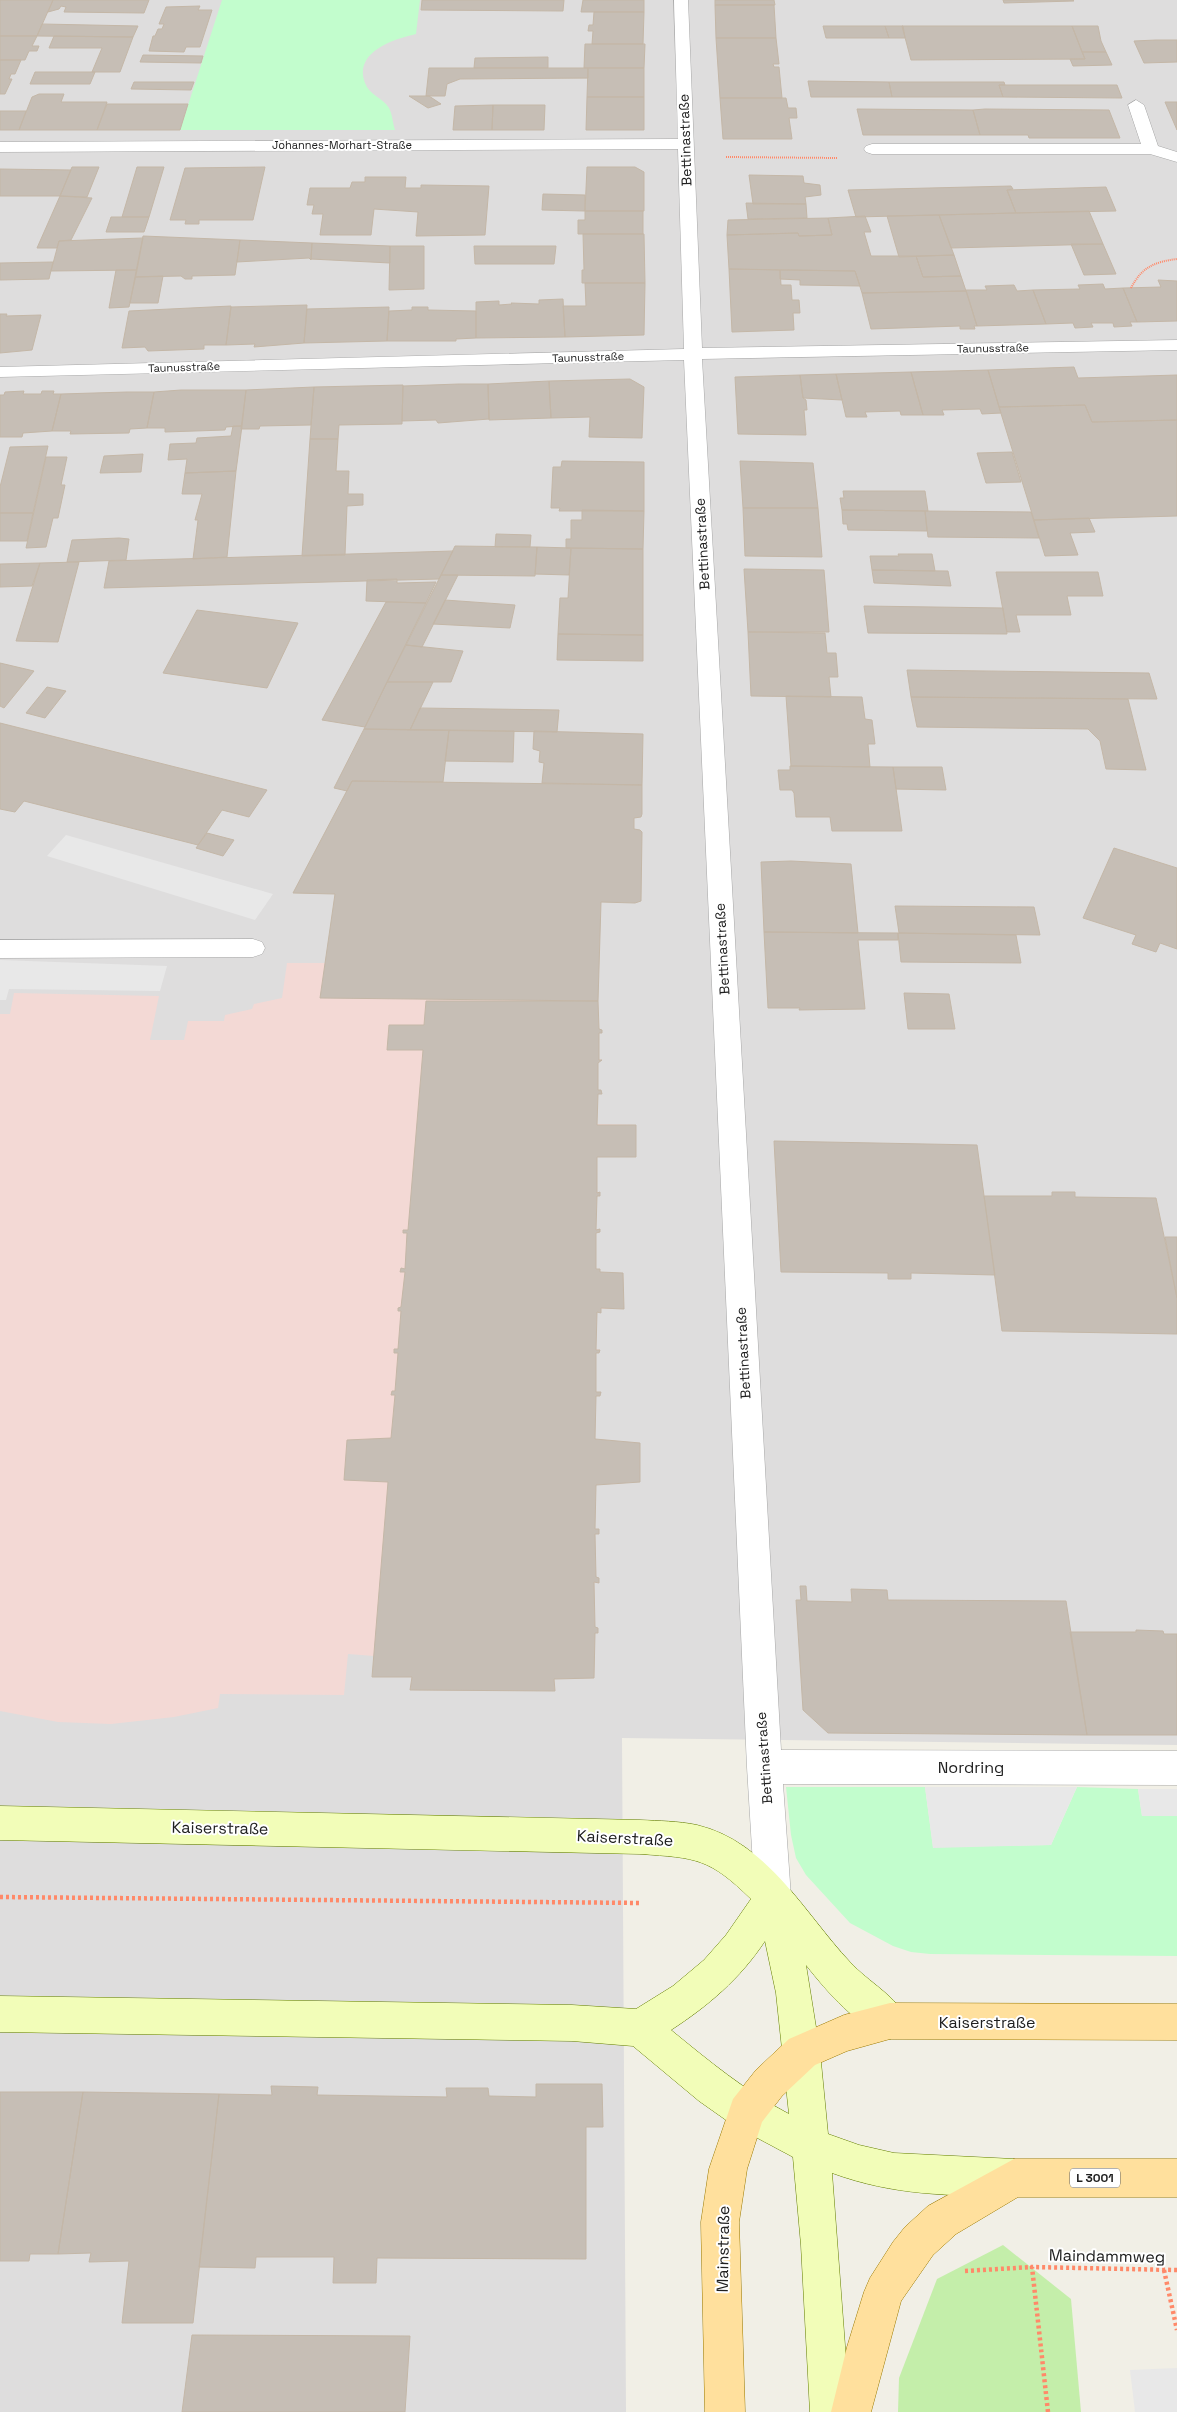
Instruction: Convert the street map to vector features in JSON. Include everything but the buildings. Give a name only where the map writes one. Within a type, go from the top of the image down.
[{"type":"main road","name":"Kaiserstraße","points":[[0,1823],[640,1837],[685,1841],[714,1848],[731,1858],[773,1897],[858,1996],[890,2021],[1177,2022]]},
{"type":"main road","points":[[0,2014],[572,2023],[640,2028],[673,2009],[707,1982],[727,1962],[773,1897]]},
{"type":"main road","points":[[773,1897],[794,1993],[802,2052],[820,2245],[830,2412]]},
{"type":"main road","name":"Mainstraße","points":[[726,2412],[720,2222],[728,2170],[746,2112],[769,2083],[802,2052],[844,2033],[890,2021]]},
{"type":"main road","name":"L 3001","points":[[640,2028],[712,2088],[746,2112],[810,2146],[859,2164],[894,2172],[1014,2178],[1177,2178]]},
{"type":"main road","points":[[851,2412],[867,2347],[884,2292],[907,2256],[919,2241],[942,2220],[1014,2178]]},
{"type":"street","name":"Bettinastraße","points":[[681,0],[692,354],[764,1767],[773,1897]]},
{"type":"street","points":[[1136,105],[1151,149]]},
{"type":"street","name":"Johannes-Morhart-Straße","points":[[0,147],[152,146],[685,150]]},
{"type":"street","points":[[872,150],[1151,149],[1177,157]]},
{"type":"street","name":"Taunusstraße","points":[[0,372],[692,354],[1177,345]]},
{"type":"street","points":[[0,949],[253,948]]},
{"type":"street","name":"Nordring","points":[[764,1767],[1177,1768]]},
{"type":"path","points":[[685,150],[854,158],[872,150]]},
{"type":"path","points":[[1131,288],[1139,272],[1151,264],[1177,259]]},
{"type":"path","points":[[0,1896],[641,1903]]},
{"type":"path","points":[[956,2272],[1032,2267]]},
{"type":"path","name":"Maindammweg","points":[[1048,2412],[1032,2267],[1177,2270]]},
{"type":"path","points":[[1164,2270],[1177,2330]]},
{"type":"shaded area","points":[[0,0],[1177,0],[1177,1745],[622,1738],[626,2412],[0,2412]]},
{"type":"shaded area","points":[[66,835],[273,894],[255,920],[47,856]]},
{"type":"shaded area","points":[[0,960],[167,966],[160,991],[9,989],[6,1000],[0,1000]]},
{"type":"shaded area","points":[[287,963],[325,963],[320,998],[598,1001],[599,1029],[602,1030],[602,1033],[599,1033],[599,1059],[602,1060],[598,1063],[597,1124],[636,1125],[636,1157],[597,1157],[597,1192],[600,1192],[600,1196],[597,1196],[596,1229],[600,1229],[600,1232],[596,1233],[596,1269],[600,1269],[600,1272],[623,1273],[624,1309],[601,1309],[601,1313],[597,1312],[596,1349],[600,1350],[599,1353],[596,1353],[596,1392],[601,1392],[600,1396],[596,1396],[595,1439],[640,1443],[640,1482],[596,1485],[595,1529],[599,1529],[599,1534],[595,1534],[596,1577],[599,1578],[599,1583],[594,1583],[595,1627],[598,1628],[598,1633],[595,1633],[594,1678],[554,1679],[555,1691],[410,1690],[412,1677],[374,1656],[348,1654],[344,1695],[220,1694],[218,1708],[174,1717],[111,1724],[58,1722],[0,1711],[0,1014],[10,1014],[14,993],[159,996],[150,1040],[184,1040],[188,1021],[224,1021],[225,1015],[252,1009],[254,1004],[282,998]]},
{"type":"shaded area","points":[[925,1787],[1077,1787],[1051,1845],[933,1848]]},
{"type":"shaded area","points":[[1138,1789],[1177,1789],[1177,1816],[1142,1816]]},
{"type":"shaded area","points":[[1177,2368],[1177,2412],[1135,2412],[1130,2370]]},
{"type":"green space","points":[[222,0],[420,0],[416,34],[397,39],[378,49],[370,55],[365,63],[363,72],[367,87],[389,108],[395,130],[180,130]]},
{"type":"green space","points":[[786,1787],[925,1787],[933,1847],[1051,1845],[1077,1787],[1138,1789],[1142,1816],[1177,1816],[1177,1956],[930,1954],[911,1952],[893,1946],[850,1923],[806,1875],[796,1858],[791,1835]]},
{"type":"green space","points":[[1003,2245],[1071,2299],[1081,2412],[898,2412],[899,2378],[937,2279]]}]
